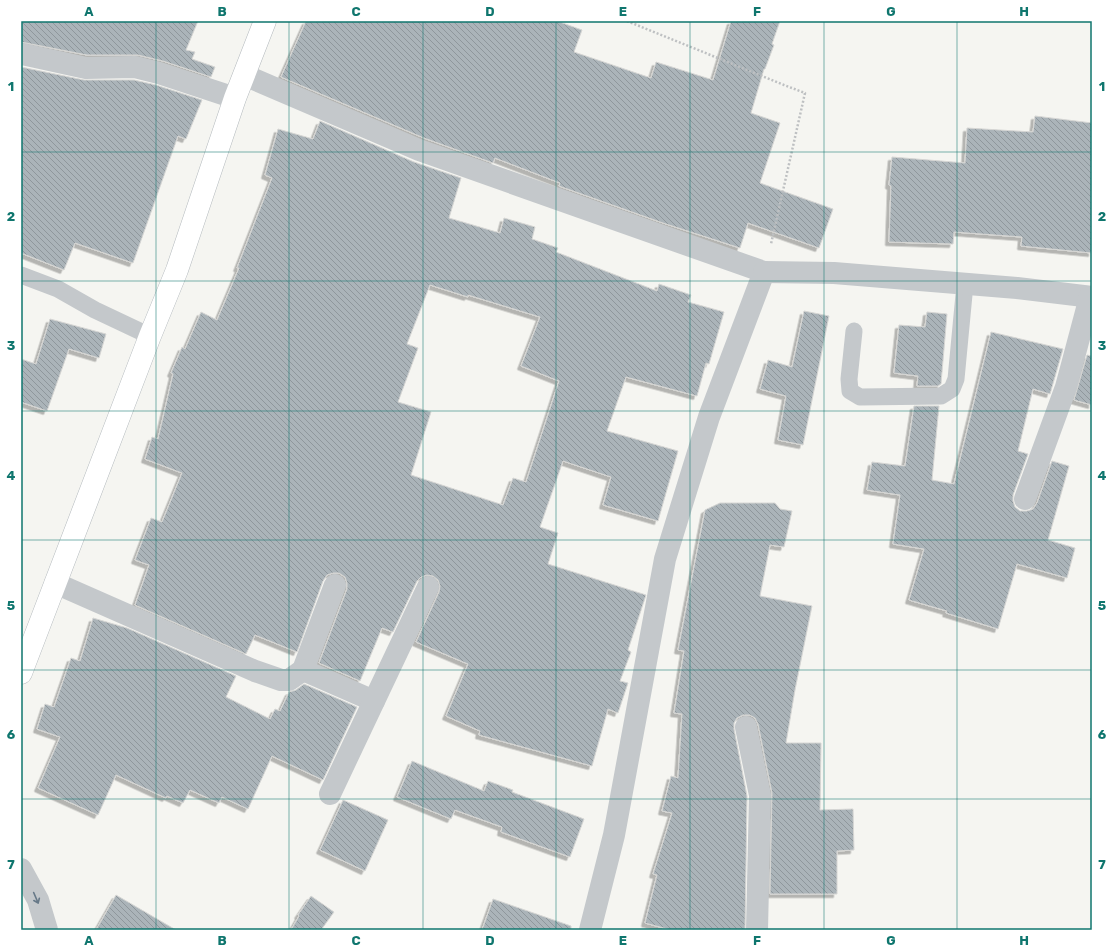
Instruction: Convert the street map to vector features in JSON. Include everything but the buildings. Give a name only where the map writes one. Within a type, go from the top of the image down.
[{"type":"main road","points":[[21,673],[150,336],[177,270],[235,98],[265,21]]},
{"type":"street","points":[[22,54],[86,68],[135,67],[159,72],[235,98]]},
{"type":"street","points":[[244,74],[419,150],[764,272],[834,274],[965,284],[1017,288],[1091,297],[1066,387],[1025,499]]},
{"type":"street","points":[[590,930],[614,835],[665,559],[709,417],[764,272]]},
{"type":"street","points":[[55,583],[255,671],[281,680],[289,680],[303,670],[335,585]]},
{"type":"street","points":[[330,794],[428,587]]},
{"type":"street","points":[[303,670],[374,701]]},
{"type":"street","points":[[746,727],[760,795],[757,930]]},
{"type":"street","points":[[21,869],[38,900],[47,930]]},
{"type":"lane","points":[[21,275],[58,289],[95,310],[150,336]]},
{"type":"lane","points":[[854,331],[849,379],[850,391],[860,397],[941,396],[952,389],[956,379],[965,284]]},
{"type":"path","points":[[627,21],[784,86],[805,92],[764,272]]}]
